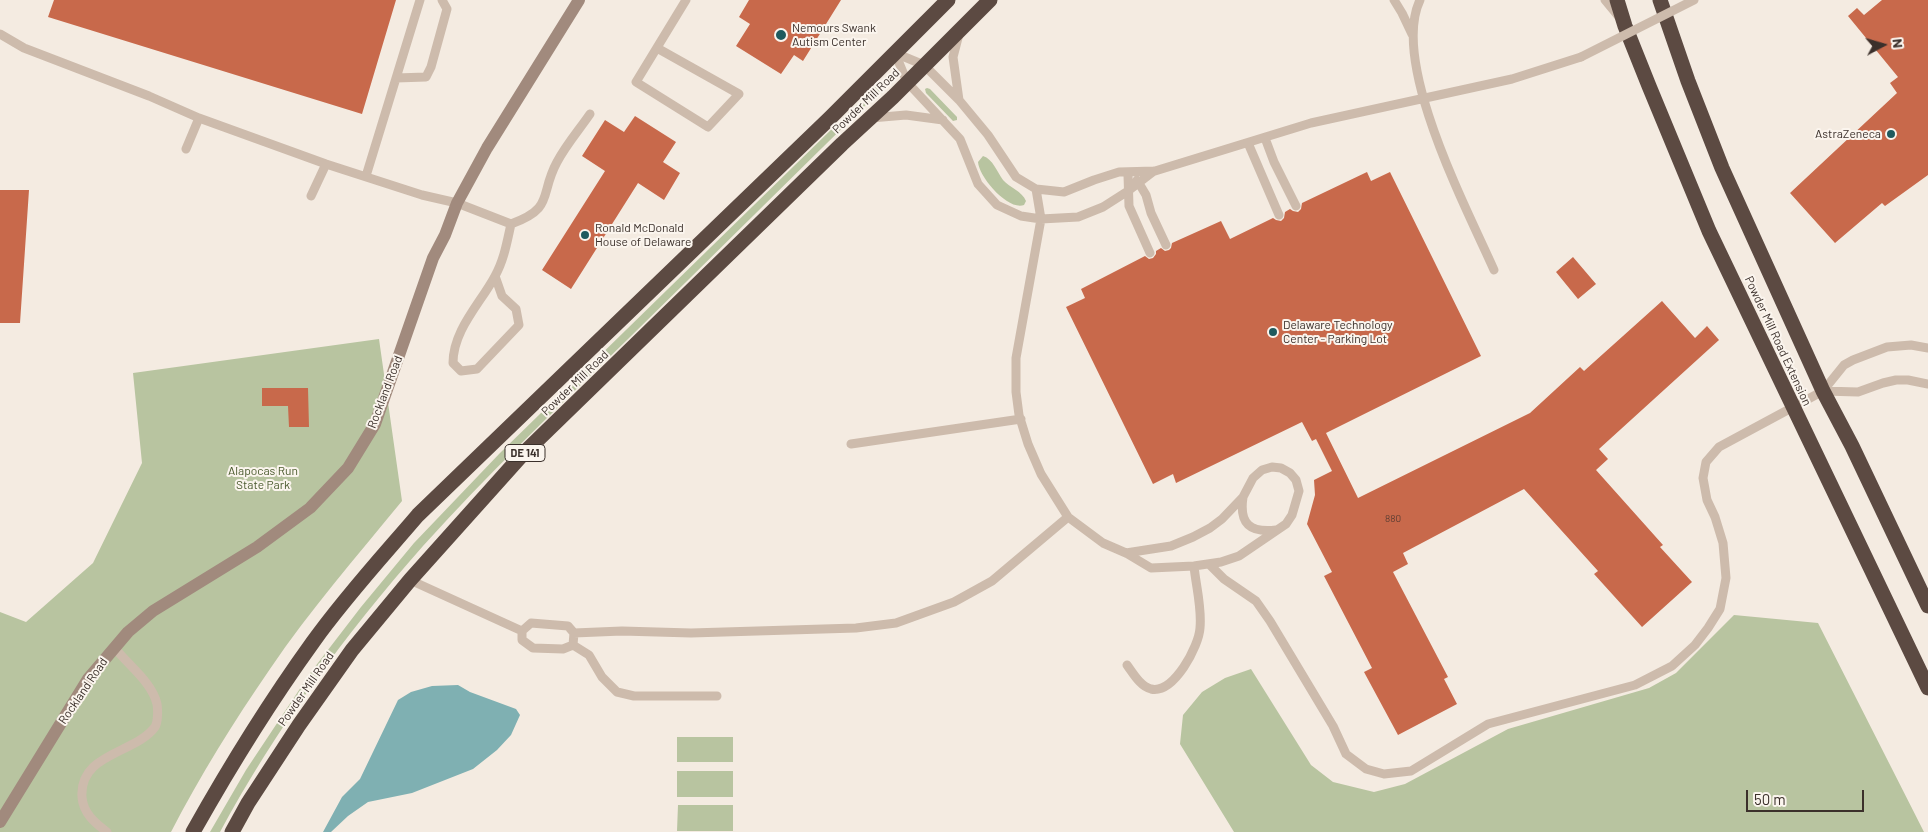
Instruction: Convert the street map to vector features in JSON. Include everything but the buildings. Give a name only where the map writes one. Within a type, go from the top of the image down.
[{"type":"highway","name":"Powder Mill Road","points":[[193,832],[257,722],[314,640],[418,515],[948,0]]},
{"type":"highway","name":"Powder Mill Road","points":[[232,832],[248,802],[299,724],[352,650],[410,580],[522,455],[908,82],[990,0]]},
{"type":"highway","name":"Powder Mill Road Extension","points":[[1618,0],[1625,26],[1709,231],[1928,688]]},
{"type":"highway","name":"Powder Mill Road Extension","points":[[1660,0],[1688,81],[1722,168],[1823,390],[1852,446],[1928,606]]},
{"type":"street","name":"Rockland Road","points":[[0,822],[88,678],[114,647],[153,611],[257,547],[310,508],[348,468],[375,424],[433,258],[458,203],[496,132],[578,0]]},
{"type":"lane","points":[[366,176],[420,0]]},
{"type":"lane","points":[[396,78],[426,77],[447,9],[442,0]]},
{"type":"lane","points":[[657,48],[739,94],[708,127],[636,82],[686,0]]},
{"type":"lane","points":[[1394,0],[1402,12],[1413,39]]},
{"type":"lane","points":[[1420,0],[1413,23],[1413,39],[1432,132],[1494,270]]},
{"type":"lane","points":[[1605,0],[1625,26]]},
{"type":"lane","points":[[895,53],[924,65],[959,100],[988,135],[1016,177],[1036,189],[1064,192],[1120,172],[1155,171],[1311,124],[1512,79],[1581,57],[1694,0]]},
{"type":"lane","points":[[959,100],[953,57],[960,29]]},
{"type":"lane","points":[[0,34],[24,48],[199,118],[326,164],[422,195],[458,203],[512,224],[527,218],[542,207],[556,163],[590,114]]},
{"type":"lane","points":[[895,53],[908,82],[960,139],[978,184],[997,205],[1013,213],[1040,220],[1078,217],[1103,207],[1155,171]]},
{"type":"lane","points":[[869,118],[906,115],[942,120]]},
{"type":"lane","points":[[186,149],[199,118]]},
{"type":"lane","points":[[1265,138],[1277,170],[1296,206]]},
{"type":"lane","points":[[1248,143],[1279,215]]},
{"type":"lane","points":[[311,196],[326,164]]},
{"type":"lane","points":[[1130,172],[1140,183],[1166,245]]},
{"type":"lane","points":[[1130,172],[1128,175],[1129,206],[1150,253]]},
{"type":"lane","points":[[1036,189],[1040,220],[1016,358],[1016,392],[1020,419],[1028,444],[1041,474],[1068,517],[1103,543],[1151,568],[1208,564],[1239,556],[1286,524],[1292,515],[1299,491],[1296,480],[1290,473],[1281,468],[1272,467],[1262,470],[1253,478],[1244,497],[1242,508],[1243,518],[1248,525],[1264,532],[1276,530]]},
{"type":"lane","points":[[496,276],[502,296],[516,309],[519,325],[476,369],[461,371],[453,363],[453,349],[466,322],[496,276],[503,259],[512,224]]},
{"type":"lane","points":[[1208,564],[1224,579],[1256,601],[1333,726],[1346,754],[1366,769],[1384,774],[1411,771],[1488,724],[1635,685],[1672,666],[1695,645],[1720,609],[1726,578],[1723,543],[1715,517],[1707,500],[1703,478],[1706,462],[1720,447],[1823,390],[1844,365],[1874,350],[1898,345],[1928,348]]},
{"type":"lane","points":[[1823,390],[1858,392],[1896,380],[1914,380],[1928,384]]},
{"type":"lane","points":[[850,444],[1020,419]]},
{"type":"lane","points":[[1126,554],[1170,546],[1193,537],[1222,519],[1244,497]]},
{"type":"lane","points":[[574,633],[622,631],[691,633],[836,629],[896,623],[954,602],[992,580],[1068,517]]},
{"type":"lane","points":[[1126,665],[1142,685],[1152,689],[1163,687],[1184,668],[1194,651],[1200,629],[1200,605],[1194,566]]},
{"type":"lane","points":[[410,580],[522,631]]},
{"type":"lane","points":[[522,631],[532,623],[568,626],[574,633],[574,645]]},
{"type":"lane","points":[[522,631],[522,640],[533,648],[563,649],[574,645]]},
{"type":"lane","points":[[574,645],[590,656],[602,677],[616,692],[634,696],[717,696]]},
{"type":"lane","points":[[107,832],[94,823],[82,805],[81,788],[89,772],[104,758],[145,736],[156,725],[158,706],[152,690],[114,647]]},
{"type":"green space","points":[[880,82],[884,82],[885,86],[524,441],[423,546],[394,579],[313,683],[264,757],[220,832],[210,832],[246,770],[311,672],[414,543],[500,453]]},
{"type":"green space","points":[[927,88],[957,117],[957,120],[953,121],[926,93],[925,89]]},
{"type":"green space","points":[[983,156],[992,163],[1006,183],[1022,195],[1026,201],[1024,205],[1010,203],[989,184],[983,176],[978,162]]},
{"type":"green space","name":"Alapocas Run State Park","points":[[379,339],[402,501],[317,604],[285,647],[218,749],[171,832],[0,832],[0,612],[26,622],[93,563],[142,463],[133,373]]},
{"type":"green space","points":[[1734,615],[1818,623],[1924,832],[1234,832],[1180,744],[1183,715],[1202,692],[1225,678],[1251,669],[1311,765],[1333,782],[1374,792],[1405,784],[1508,729],[1649,688],[1676,673]]},
{"type":"green space","points":[[677,737],[733,737],[733,762],[677,762]]},
{"type":"green space","points":[[677,771],[733,771],[733,797],[677,797]]},
{"type":"green space","points":[[678,805],[733,805],[733,831],[677,831]]},
{"type":"water","points":[[458,685],[470,692],[516,709],[520,715],[511,735],[497,750],[473,769],[412,793],[368,802],[348,816],[331,832],[323,832],[342,797],[360,779],[398,700],[411,692],[432,686]]},
{"type":"place","name":"Nemours Swank Autism Center","points":[[781,35]]},
{"type":"place","name":"AstraZeneca","points":[[1891,134]]},
{"type":"place","name":"Ronald McDonald House of Delaware","points":[[585,235]]},
{"type":"place","name":"Delaware Technology Center - Parking Lot","points":[[1273,332]]}]
